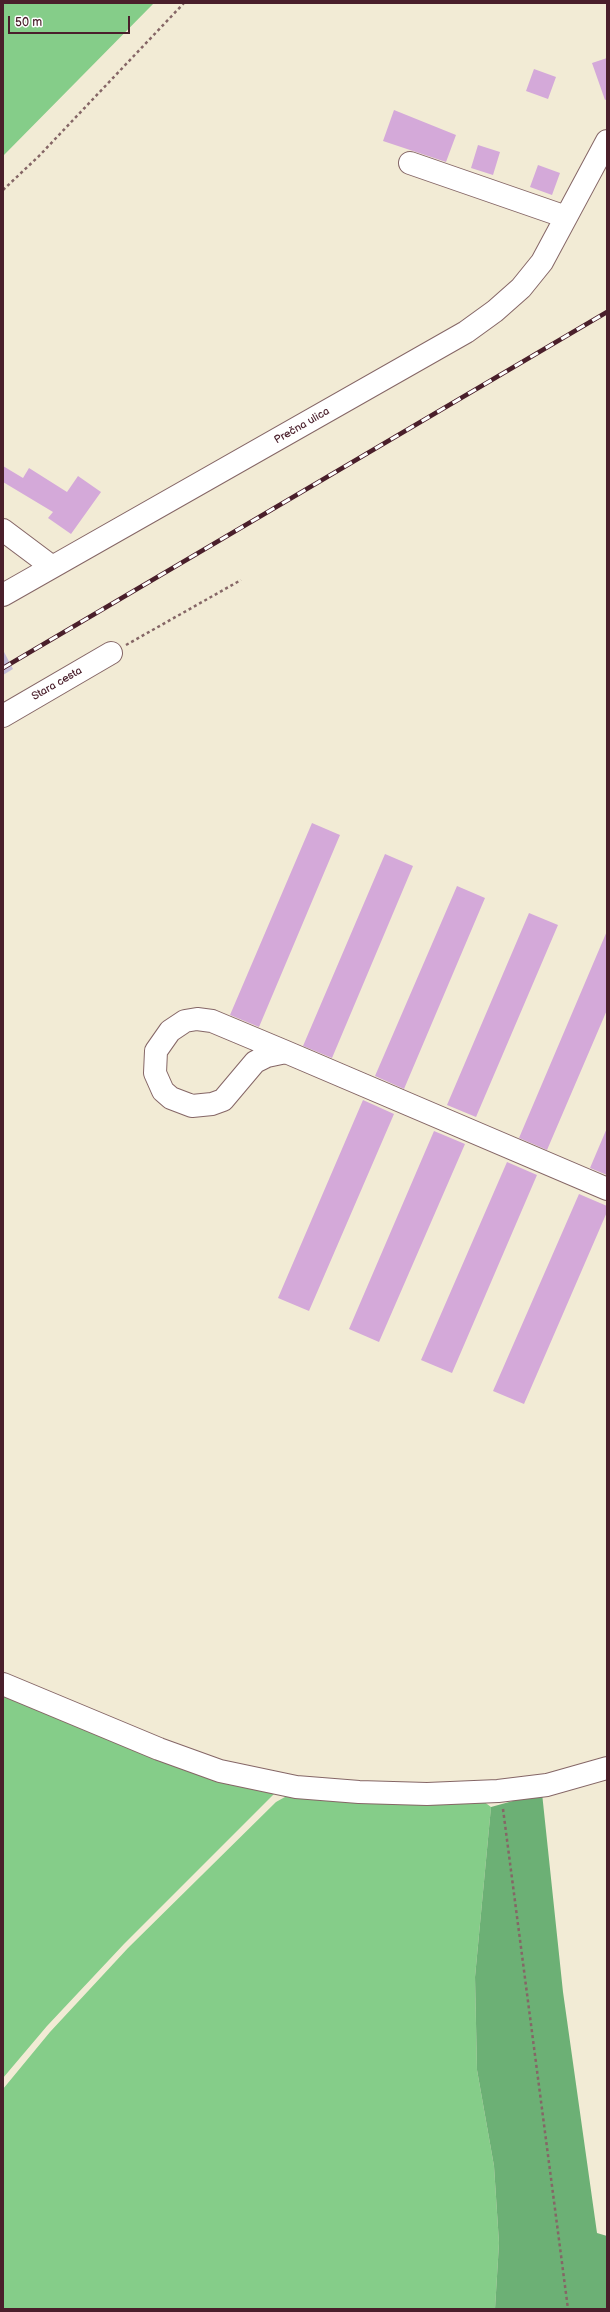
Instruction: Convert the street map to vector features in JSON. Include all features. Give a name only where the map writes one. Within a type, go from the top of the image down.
[{"type":"street","name":"Prečna ulica","points":[[3,595],[51,566],[178,497],[466,332],[521,288],[542,262],[607,141]]},
{"type":"street","points":[[410,163],[566,217]]},
{"type":"street","points":[[3,530],[51,566]]},
{"type":"street","name":"Stara cesta","points":[[3,716],[111,653]]},
{"type":"street","points":[[286,1052],[267,1056],[255,1062],[245,1071],[223,1100],[212,1104],[192,1106],[171,1098],[163,1091],[155,1073],[156,1051],[161,1041],[177,1025],[197,1019],[212,1021],[286,1052],[607,1189]]},
{"type":"street","points":[[3,1684],[159,1749],[220,1771],[261,1781],[296,1787],[359,1792],[427,1794],[501,1791],[547,1784],[607,1768]]},
{"type":"path","points":[[3,190],[38,156],[184,3]]},
{"type":"path","points":[[111,653],[240,580]]},
{"type":"path","points":[[501,1791],[568,2309]]},
{"type":"shaded area","points":[[3,650],[13,669],[3,675]]},
{"type":"green space","points":[[3,3],[154,3],[3,156]]},
{"type":"green space","points":[[3,1691],[279,1789],[124,1944],[47,2026],[3,2078]]},
{"type":"green space","points":[[294,1792],[479,1798],[491,1807],[475,1977],[477,2070],[494,2166],[499,2243],[495,2309],[3,2309],[3,2089],[50,2032],[128,1948],[276,1802]]},
{"type":"green space","points":[[542,1793],[563,1992],[597,2233],[607,2236],[607,2309],[495,2309],[499,2243],[494,2166],[477,2070],[475,1977],[491,1807]]},
{"type":"building","points":[[607,58],[607,99],[605,100],[592,63]]},
{"type":"building","points":[[534,69],[556,77],[548,99],[526,91]]},
{"type":"building","points":[[394,110],[456,135],[446,162],[383,141]]},
{"type":"building","points":[[478,145],[500,152],[493,175],[471,168]]},
{"type":"building","points":[[538,165],[560,173],[552,195],[530,187]]},
{"type":"building","points":[[3,466],[23,478],[29,468],[67,492],[78,476],[101,492],[71,534],[48,518],[53,512],[3,482]]},
{"type":"building","points":[[312,823],[340,835],[259,1027],[230,1015]]},
{"type":"building","points":[[385,854],[413,866],[332,1058],[303,1046]]},
{"type":"building","points":[[457,886],[485,898],[404,1089],[375,1076]]},
{"type":"building","points":[[529,913],[558,925],[476,1117],[447,1105]]},
{"type":"building","points":[[607,931],[607,1010],[547,1150],[519,1138]]},
{"type":"building","points":[[363,1100],[394,1114],[309,1311],[278,1298]]},
{"type":"building","points":[[607,1128],[607,1175],[590,1168]]},
{"type":"building","points":[[434,1131],[465,1144],[379,1342],[349,1329]]},
{"type":"building","points":[[507,1162],[537,1175],[452,1373],[421,1360]]},
{"type":"building","points":[[579,1194],[607,1206],[607,1212],[524,1404],[493,1391]]},
{"type":"railway","points":[[3,668],[607,312]]}]
